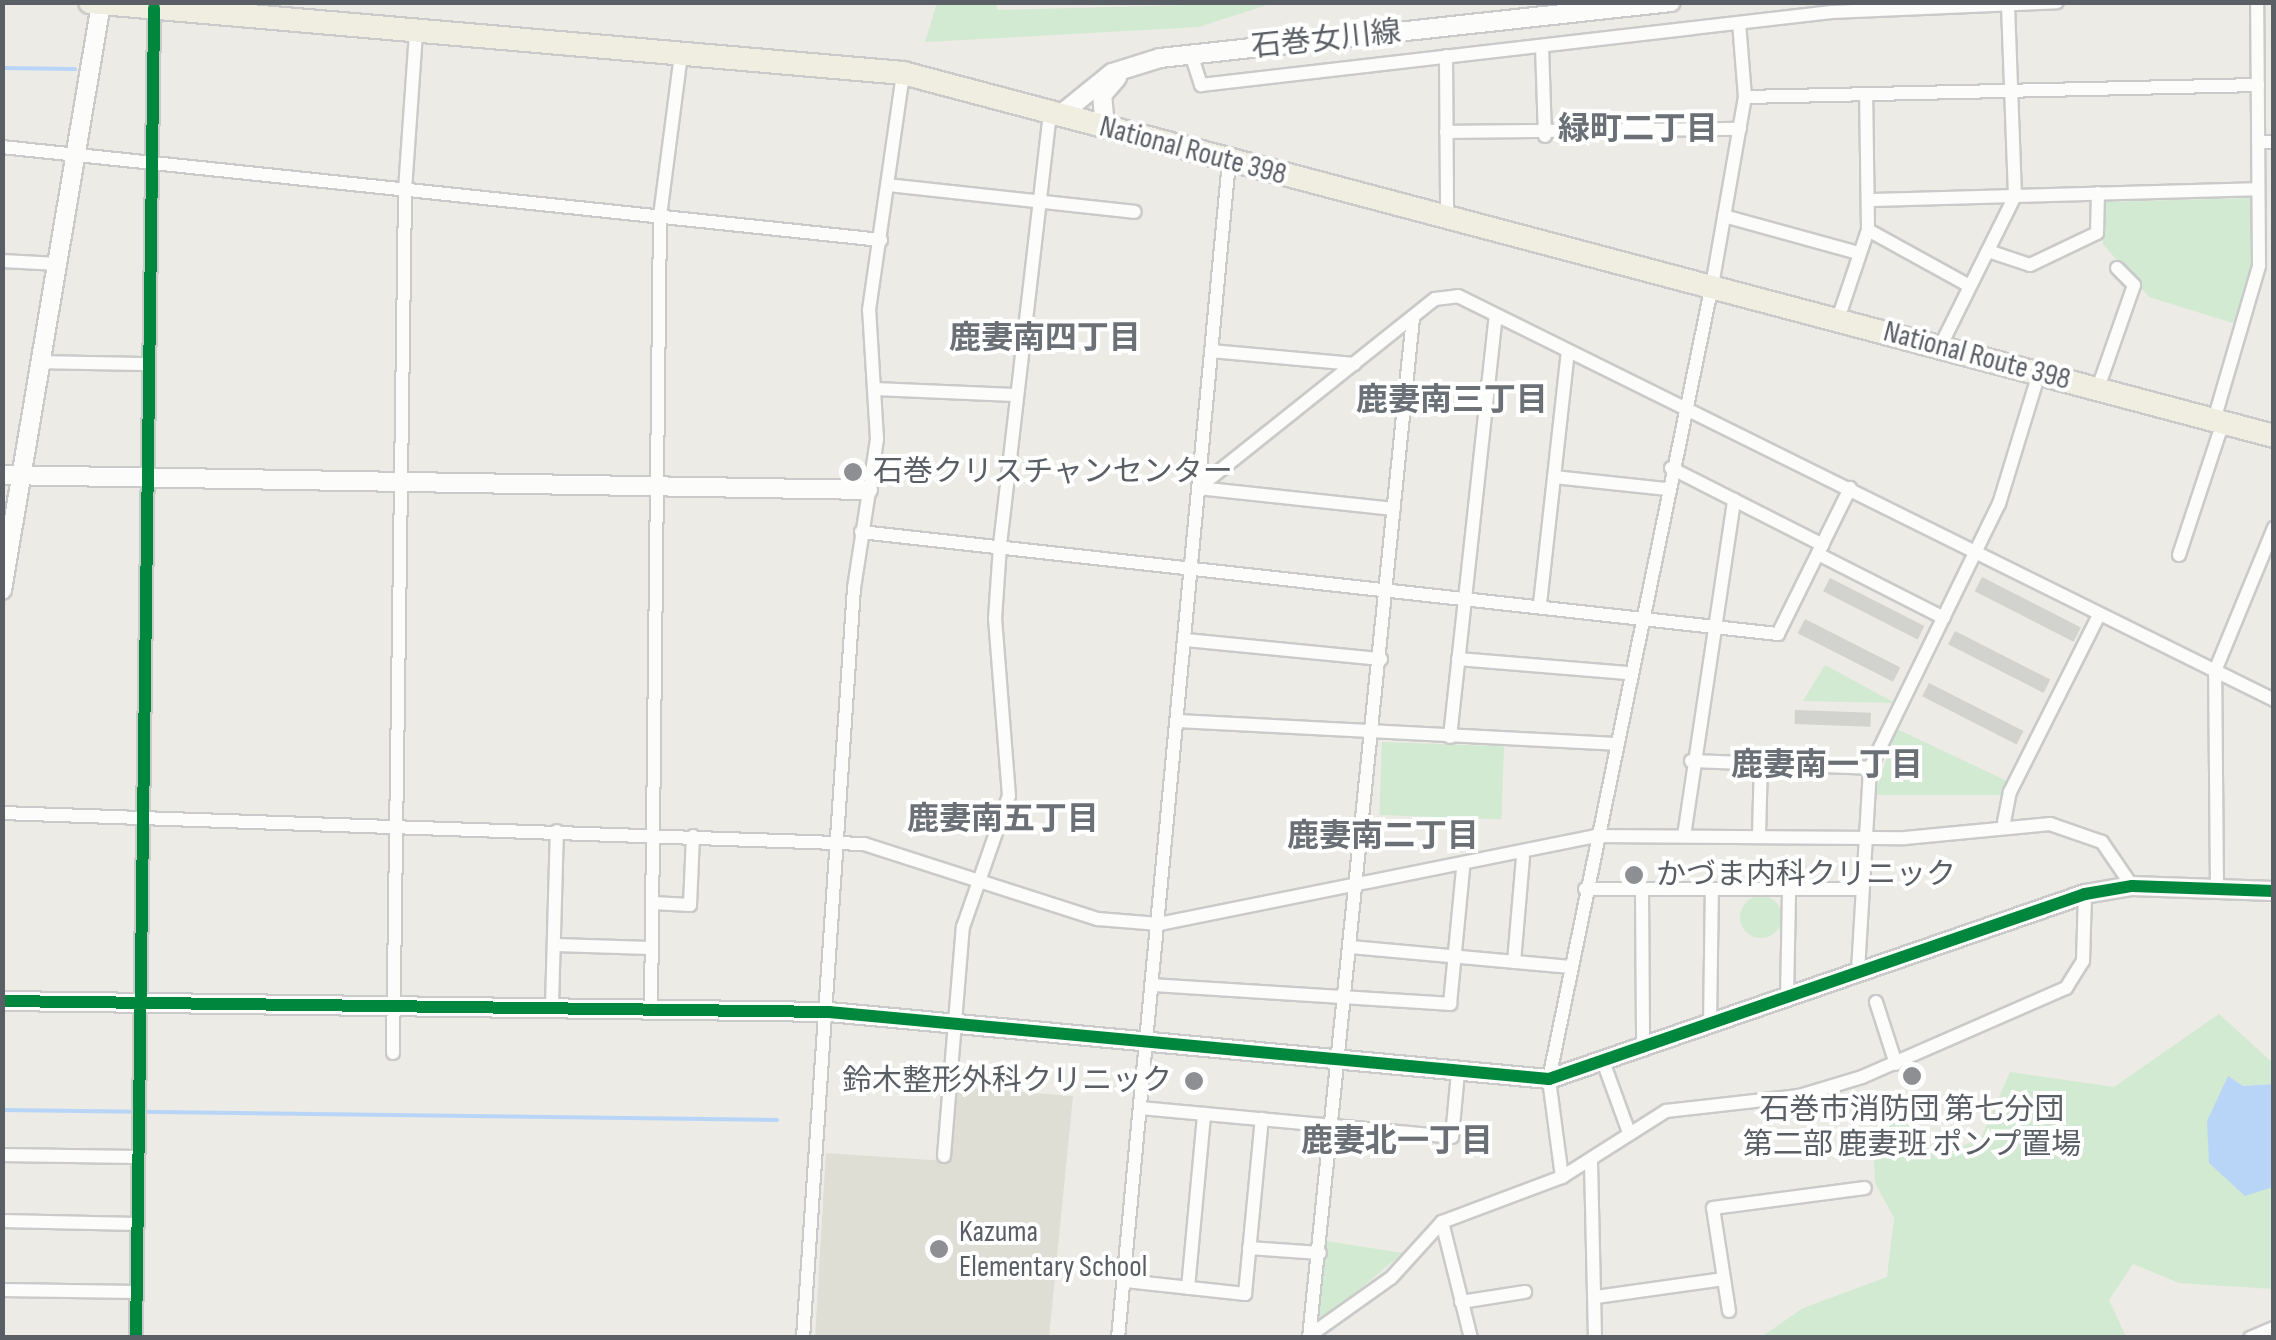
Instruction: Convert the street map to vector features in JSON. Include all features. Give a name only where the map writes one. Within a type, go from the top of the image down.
[{"type":"highway","name":"National Route 398","points":[[90,2],[904,73],[2274,436]]},
{"type":"street","name":"石巻女川線","points":[[1055,115],[1142,61],[1671,2]]},
{"type":"street","points":[[1191,54],[1201,85],[1739,23],[2057,2]]},
{"type":"street","points":[[2179,555],[2266,259],[2258,188],[2266,142],[2258,84],[2257,2]]},
{"type":"street","points":[[2,590],[102,4]]},
{"type":"street","points":[[1940,347],[2016,196],[2015,91],[2008,4]]},
{"type":"street","points":[[136,1338],[154,8]]},
{"type":"street","points":[[1562,1178],[1548,1078],[1746,97],[1739,23]]},
{"type":"street","points":[[393,1053],[405,190],[416,33]]},
{"type":"street","points":[[1542,46],[1545,136]]},
{"type":"street","points":[[651,1009],[660,216],[681,56]]},
{"type":"street","points":[[1446,56],[1446,218]]},
{"type":"street","points":[[1105,128],[1104,90],[1142,61]]},
{"type":"street","points":[[803,1338],[829,1012],[833,842],[875,389],[869,310],[904,73]]},
{"type":"street","points":[[1746,97],[2258,84]]},
{"type":"street","points":[[1838,320],[1856,252],[1868,230],[1866,94]]},
{"type":"street","points":[[944,1156],[964,926],[985,880],[1009,796],[995,619],[1035,202],[1055,115]]},
{"type":"street","points":[[1446,132],[1545,136],[1740,129]]},
{"type":"street","points":[[2,147],[880,240]]},
{"type":"street","points":[[1118,1338],[1229,160]]},
{"type":"street","points":[[888,185],[1135,212]]},
{"type":"street","points":[[1870,200],[2258,188]]},
{"type":"street","points":[[1988,251],[2030,265],[2097,233],[2098,193]]},
{"type":"street","points":[[1724,216],[1856,252]]},
{"type":"street","points":[[1868,230],[1970,286]]},
{"type":"street","points":[[2,261],[58,264]]},
{"type":"street","points":[[2098,388],[2134,286],[2117,268]]},
{"type":"street","points":[[1198,488],[1445,295],[1496,315],[1850,488],[2098,617],[2274,700]]},
{"type":"street","points":[[1450,737],[1496,315]]},
{"type":"street","points":[[1308,1337],[1320,1253],[1337,1061],[1361,882],[1413,317]]},
{"type":"street","points":[[1211,351],[1354,364]]},
{"type":"street","points":[[1540,604],[1568,351]]},
{"type":"street","points":[[41,362],[148,364]]},
{"type":"street","points":[[1858,971],[1870,768],[1976,552],[2039,373]]},
{"type":"street","points":[[875,389],[1014,395]]},
{"type":"street","points":[[1672,468],[1944,618]]},
{"type":"street","points":[[2,475],[147,482],[868,490]]},
{"type":"street","points":[[1554,477],[1668,489]]},
{"type":"street","points":[[1198,488],[1394,509]]},
{"type":"street","points":[[860,532],[1192,562],[1465,597],[1643,614],[1778,634],[1850,488]]},
{"type":"street","points":[[1684,836],[1709,624],[1734,500]]},
{"type":"street","points":[[2217,888],[2216,672],[2274,528]]},
{"type":"street","points":[[2004,822],[2010,792],[2098,617]]},
{"type":"street","points":[[1186,640],[1381,659]]},
{"type":"street","points":[[1458,660],[1630,673]]},
{"type":"street","points":[[1178,721],[1614,744]]},
{"type":"street","points":[[1691,761],[1870,768]]},
{"type":"street","points":[[1759,834],[1761,764]]},
{"type":"street","points":[[2,813],[833,842],[985,880],[1098,918],[1159,924],[1361,882],[1523,857],[1595,836],[1759,834],[1864,838],[2004,822],[2081,831],[2122,860],[2132,886]]},
{"type":"street","points":[[552,1006],[557,832]]},
{"type":"street","points":[[653,903],[690,905],[693,836]]},
{"type":"street","points":[[1514,962],[1523,857]]},
{"type":"street","points":[[1152,985],[1346,993],[1450,1004],[1463,869]]},
{"type":"street","points":[[2,1001],[394,1003],[829,1012],[1548,1078],[1604,1064],[1858,971],[2085,894],[2132,886],[2274,891]]},
{"type":"street","points":[[1586,889],[1862,889]]},
{"type":"street","points":[[1710,1026],[1712,890]]},
{"type":"street","points":[[1787,998],[1789,890]]},
{"type":"street","points":[[1642,891],[1643,1050]]},
{"type":"street","points":[[1308,1337],[1391,1278],[1442,1222],[1562,1178],[1591,1162],[1628,1130],[1692,1104],[1799,1096],[1896,1064],[2066,988],[2083,961],[2085,894]]},
{"type":"street","points":[[554,945],[652,948]]},
{"type":"street","points":[[1352,947],[1570,968]]},
{"type":"street","points":[[1876,1002],[1896,1064]]},
{"type":"street","points":[[1604,1064],[1628,1130]]},
{"type":"street","points":[[1141,1108],[1452,1137],[1458,1072]]},
{"type":"street","points":[[1188,1288],[1204,1114]]},
{"type":"street","points":[[1126,1281],[1244,1294],[1262,1120]]},
{"type":"street","points":[[2,1155],[138,1157]]},
{"type":"street","points":[[1591,1162],[1595,1338]]},
{"type":"street","points":[[1729,1312],[1713,1208],[1865,1188]]},
{"type":"street","points":[[2,1221],[138,1224]]},
{"type":"street","points":[[1442,1222],[1471,1338]]},
{"type":"street","points":[[1249,1248],[1320,1253]]},
{"type":"street","points":[[1596,1297],[1724,1280]]},
{"type":"street","points":[[2,1290],[137,1292]]},
{"type":"street","points":[[1461,1302],[1525,1292]]},
{"type":"street","points":[[2250,1338],[2274,1328]]},
{"type":"shaded area","name":"Kazuma Elementary School","points":[[955,1087],[1073,1096],[1049,1337],[815,1338],[826,1153],[946,1161]]},
{"type":"green space","points":[[937,3],[996,3],[997,10],[1273,3],[1199,27],[925,42]]},
{"type":"green space","points":[[2251,198],[2252,278],[2236,324],[2149,297],[2103,244],[2104,202]]},
{"type":"green space","points":[[1825,665],[1895,703],[1803,701]]},
{"type":"green space","points":[[1897,729],[2009,782],[2005,795],[1874,795]]},
{"type":"green space","points":[[1382,742],[1504,746],[1501,819],[1379,815]]},
{"type":"green space","points":[[1761,896],[1776,902],[1782,917],[1776,932],[1761,938],[1746,932],[1740,917],[1746,902]]},
{"type":"green space","points":[[2219,1014],[2273,1063],[2273,1084],[2243,1086],[2228,1077],[2221,1102],[2273,1187],[2273,1289],[2179,1283],[2133,1264],[2109,1300],[2126,1337],[1760,1338],[1803,1308],[1887,1277],[1894,1218],[1875,1183],[1873,1134],[1889,1090],[1936,1158],[1981,1138],[2010,1072],[2114,1087]]},
{"type":"green space","points":[[1326,1241],[1403,1253],[1318,1324]]},
{"type":"water","points":[[2228,1076],[2243,1086],[2273,1084],[2273,1187],[2245,1196],[2209,1163],[2207,1121]]},
{"type":"building","points":[[1982,577],[2081,627],[2074,642],[1975,591]]},
{"type":"building","points":[[1830,578],[1924,626],[1918,639],[1823,591]]},
{"type":"building","points":[[1805,619],[1900,668],[1893,682],[1798,633]]},
{"type":"building","points":[[1955,631],[2050,680],[2044,693],[1948,644]]},
{"type":"building","points":[[1929,683],[2023,731],[2017,744],[1922,696]]},
{"type":"building","points":[[1795,710],[1871,713],[1870,727],[1795,724]]},
{"type":"waterway","points":[[2,68],[75,69]]},
{"type":"waterway","points":[[2,1110],[777,1120]]},
{"type":"cycle path","points":[[136,1338],[154,8]]},
{"type":"cycle path","points":[[2,1001],[829,1012],[1549,1079],[2085,894],[2132,886],[2274,891]]},
{"type":"place","name":"石巻クリスチャンセンター","points":[[853,472]]},
{"type":"place","name":"かづま内科クリニック","points":[[1634,875]]},
{"type":"place","name":"石巻市消防団 第七分団 第二部 鹿妻班 ポンプ置場","points":[[1912,1076]]},
{"type":"place","name":"鈴木整形外科クリニック","points":[[1194,1081]]},
{"type":"place","name":"Kazuma Elementary School","points":[[939,1249]]},
{"type":"district","name":"緑町二丁目","points":[[1638,130]]},
{"type":"district","name":"鹿妻南四丁目","points":[[1045,339]]},
{"type":"district","name":"鹿妻南三丁目","points":[[1452,401]]},
{"type":"district","name":"鹿妻南一丁目","points":[[1827,766]]},
{"type":"district","name":"鹿妻南五丁目","points":[[1003,820]]},
{"type":"district","name":"鹿妻南二丁目","points":[[1383,837]]},
{"type":"district","name":"鹿妻北一丁目","points":[[1397,1142]]}]
